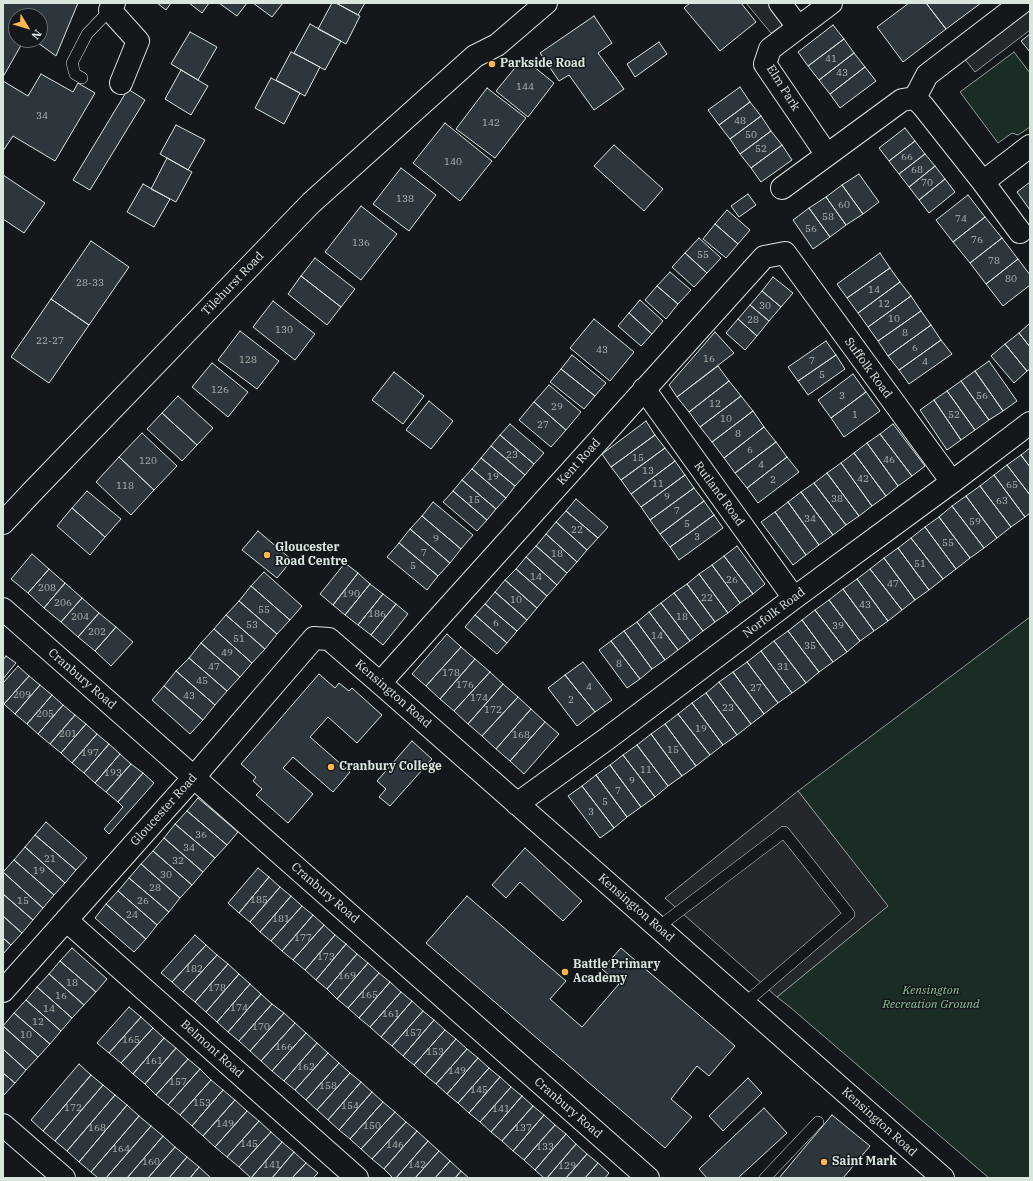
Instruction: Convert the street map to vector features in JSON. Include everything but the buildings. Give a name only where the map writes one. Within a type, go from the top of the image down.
[{"type":"street","name":"Tilehurst Road","points":[[3,523],[311,203],[475,56],[490,33],[524,3]]},
{"type":"street","name":"Tilehurst Road","points":[[475,56],[497,45],[546,3]]},
{"type":"street","points":[[780,3],[798,27]]},
{"type":"street","name":"Elm Park","points":[[827,155],[765,64],[770,49],[831,3]]},
{"type":"street","points":[[914,98],[926,75],[1021,3]]},
{"type":"street","points":[[112,6],[138,42],[121,82]]},
{"type":"street","points":[[782,188],[902,100],[914,98]]},
{"type":"street","points":[[914,98],[923,106],[1020,232]]},
{"type":"street","points":[[983,182],[1030,146]]},
{"type":"street","name":"Kent Road","points":[[380,683],[764,257],[785,253]]},
{"type":"street","name":"Suffolk Road","points":[[785,253],[952,482]]},
{"type":"street","name":"Rutland Road","points":[[644,389],[794,598]]},
{"type":"street","name":"Norfolk Road","points":[[518,804],[1030,423]]},
{"type":"street","name":"Cranbury Road","points":[[3,609],[648,1178]]},
{"type":"street","name":"Gloucester Road","points":[[3,991],[194,777],[314,638],[329,639]]},
{"type":"street","name":"Kensington Road","points":[[329,639],[657,928],[746,1004],[941,1178]]},
{"type":"street","name":"Belmont Road","points":[[66,920],[357,1178]]},
{"type":"street","points":[[3,1125],[64,1178]]},
{"type":"lane","points":[[82,78],[75,74],[72,63],[87,34],[112,6]]},
{"type":"lane","points":[[657,928],[784,832],[849,914],[746,1004]]},
{"type":"lane","points":[[765,1178],[818,1122]]},
{"type":"green space","points":[[1014,52],[1030,73],[1030,127],[1018,135],[1012,133],[998,143],[960,92]]},
{"type":"green space","name":"Kensington Recreation Ground","points":[[1030,617],[1030,1178],[989,1178],[777,997],[887,906],[798,791]]},
{"type":"shaded area","points":[[746,3],[771,3],[786,23],[771,33]]},
{"type":"shaded area","points":[[1030,6],[1030,30],[975,72],[963,57]]},
{"type":"shaded area","points":[[798,791],[888,906],[777,997],[665,898]]},
{"type":"place","name":"Parkside Road","points":[[492,64]]},
{"type":"place","name":"Gloucester Road Centre","points":[[267,555]]},
{"type":"place","name":"Cranbury College","points":[[331,767]]},
{"type":"place","name":"Battle Primary Academy","points":[[565,972]]},
{"type":"place","name":"Saint Mark","points":[[824,1162]]}]
